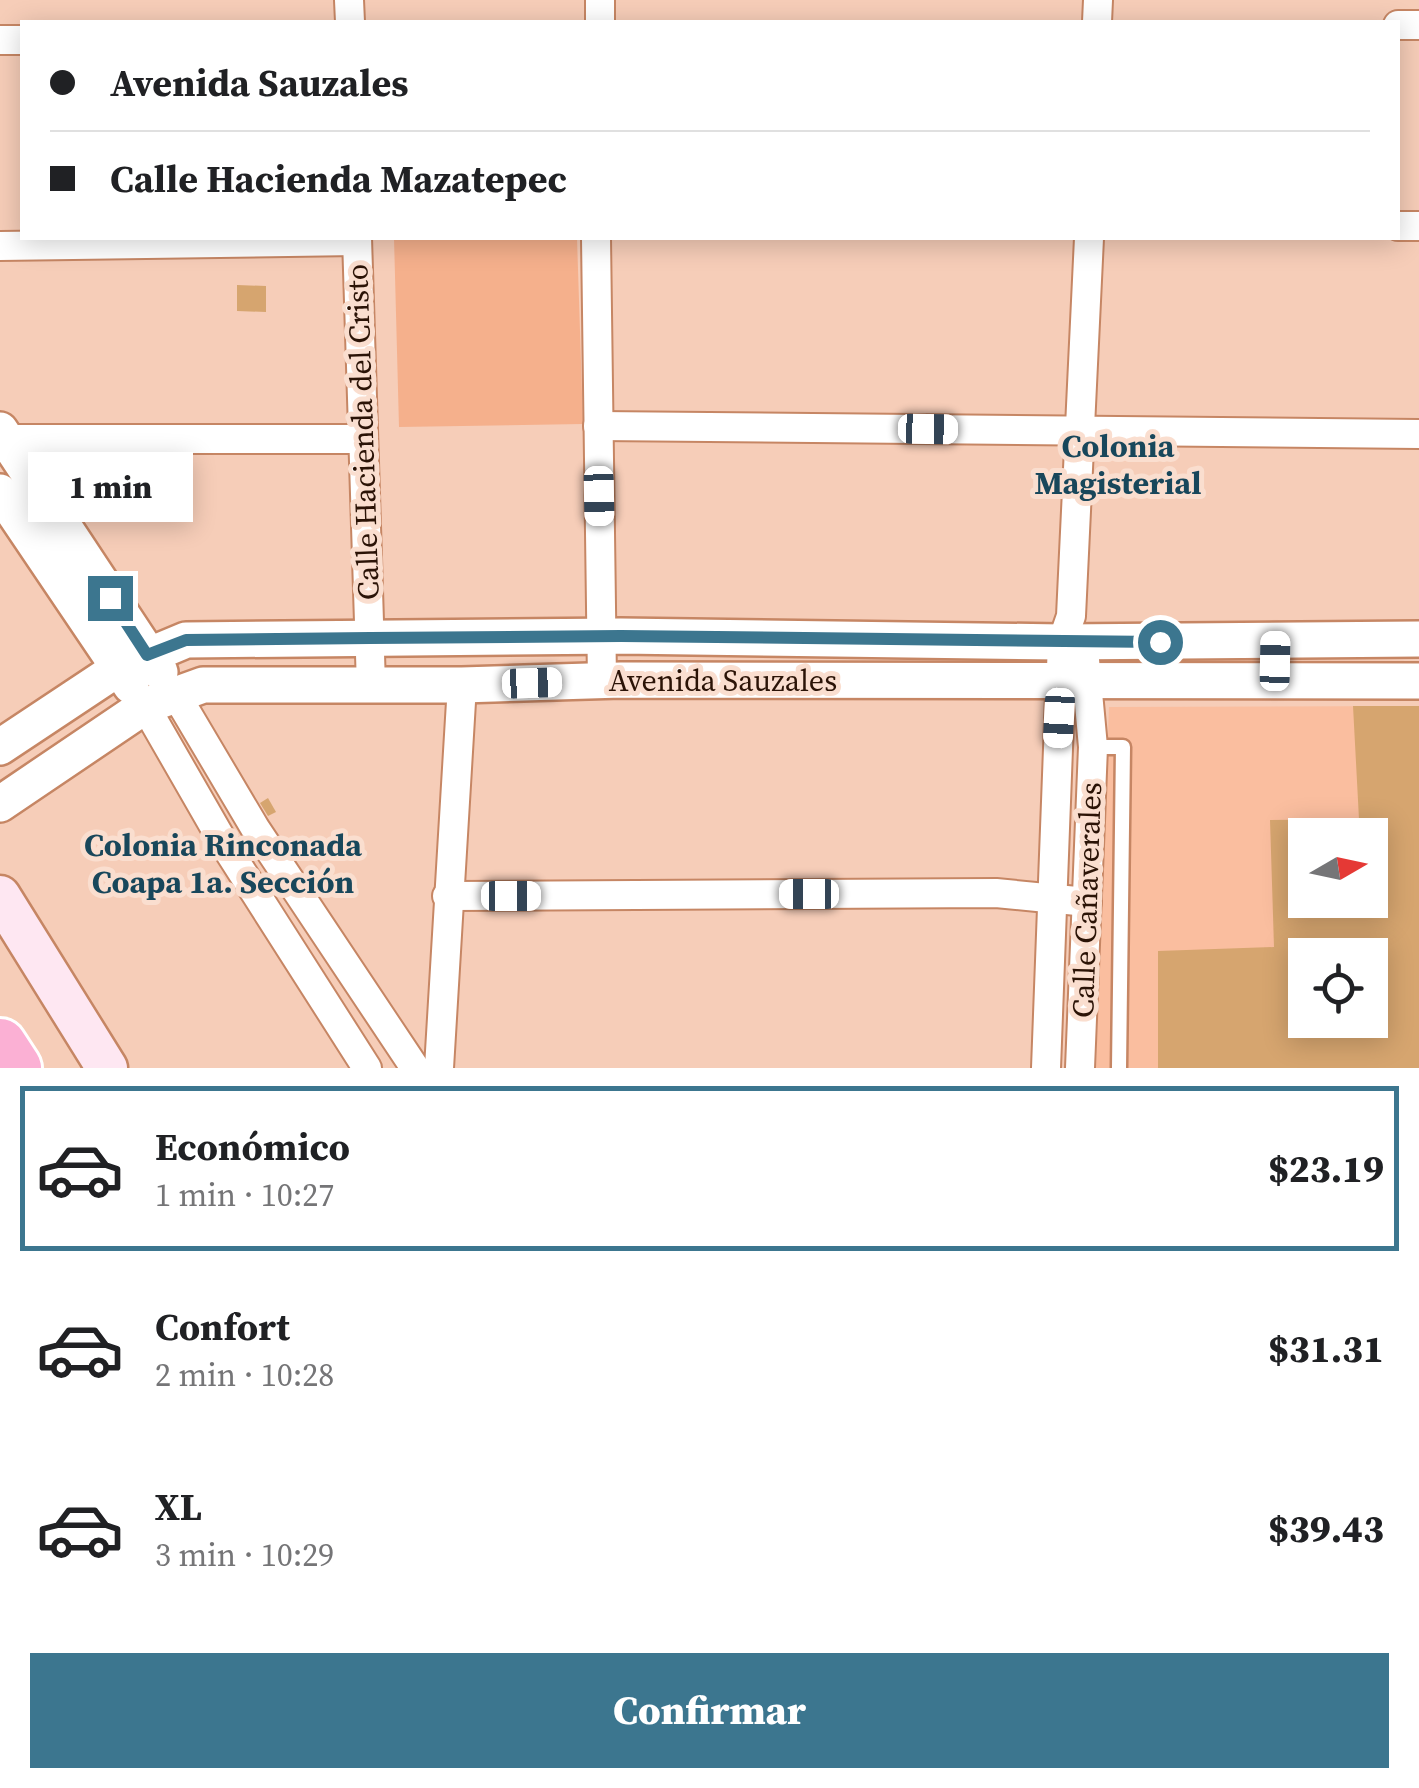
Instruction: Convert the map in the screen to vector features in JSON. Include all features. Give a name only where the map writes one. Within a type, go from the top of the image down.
[{"type":"highway","points":[[0,1045],[15,1068]]},
{"type":"main road","points":[[0,896],[107,1068]]},
{"type":"street","points":[[0,246],[306,240]]},
{"type":"street","name":"Calle Hacienda del Cristo","points":[[357,240],[371,686]]},
{"type":"street","points":[[596,240],[602,680]]},
{"type":"street","name":"Calle Cañaverales","points":[[1046,1068],[1050,897],[1075,682],[1072,633],[1089,240]]},
{"type":"street","points":[[598,426],[1419,434]]},
{"type":"street","points":[[363,439],[3,434],[60,551],[160,700],[255,828],[414,1068]]},
{"type":"street","points":[[0,492],[60,551]]},
{"type":"street","name":"Avenida Sauzales","points":[[0,747],[133,661],[186,640],[1072,633],[1276,641],[1419,640]]},
{"type":"street","points":[[247,685],[248,640]]},
{"type":"street","points":[[1274,682],[1276,641]]},
{"type":"street","name":"Avenida Sauzales","points":[[0,804],[160,700],[203,685],[462,685],[602,680],[1419,681]]},
{"type":"street","name":"Calle Cañaverales","points":[[1075,682],[1093,748],[1080,1068]]},
{"type":"street","points":[[438,1068],[460,896],[462,685]]},
{"type":"street","points":[[160,700],[226,847],[367,1068]]},
{"type":"street","points":[[226,847],[255,828]]},
{"type":"street","points":[[460,896],[996,894],[1087,902]]},
{"type":"lane","points":[[1093,748],[1123,748],[1118,1068]]},
{"type":"shaded area","points":[[394,240],[577,240],[583,424],[399,427]]},
{"type":"shaded area","points":[[1419,706],[1419,1068],[1096,1068],[1109,707]]},
{"type":"building","points":[[237,285],[266,286],[266,312],[237,311]]},
{"type":"building","points":[[1353,706],[1419,706],[1419,1068],[1158,1068],[1158,951],[1274,947],[1270,820],[1288,820],[1288,918],[1388,918],[1388,818],[1359,818]]},
{"type":"building","points":[[268,798],[276,812],[268,816],[260,803]]},
{"type":"district","name":"Colonia Magisterial","points":[[1118,464]]},
{"type":"district","name":"Colonia Rinconada Coapa 1a. Sección","points":[[223,864]]},
{"type":"route","points":[[110,598],[147,655],[186,640],[621,636],[1160,642]]}]
